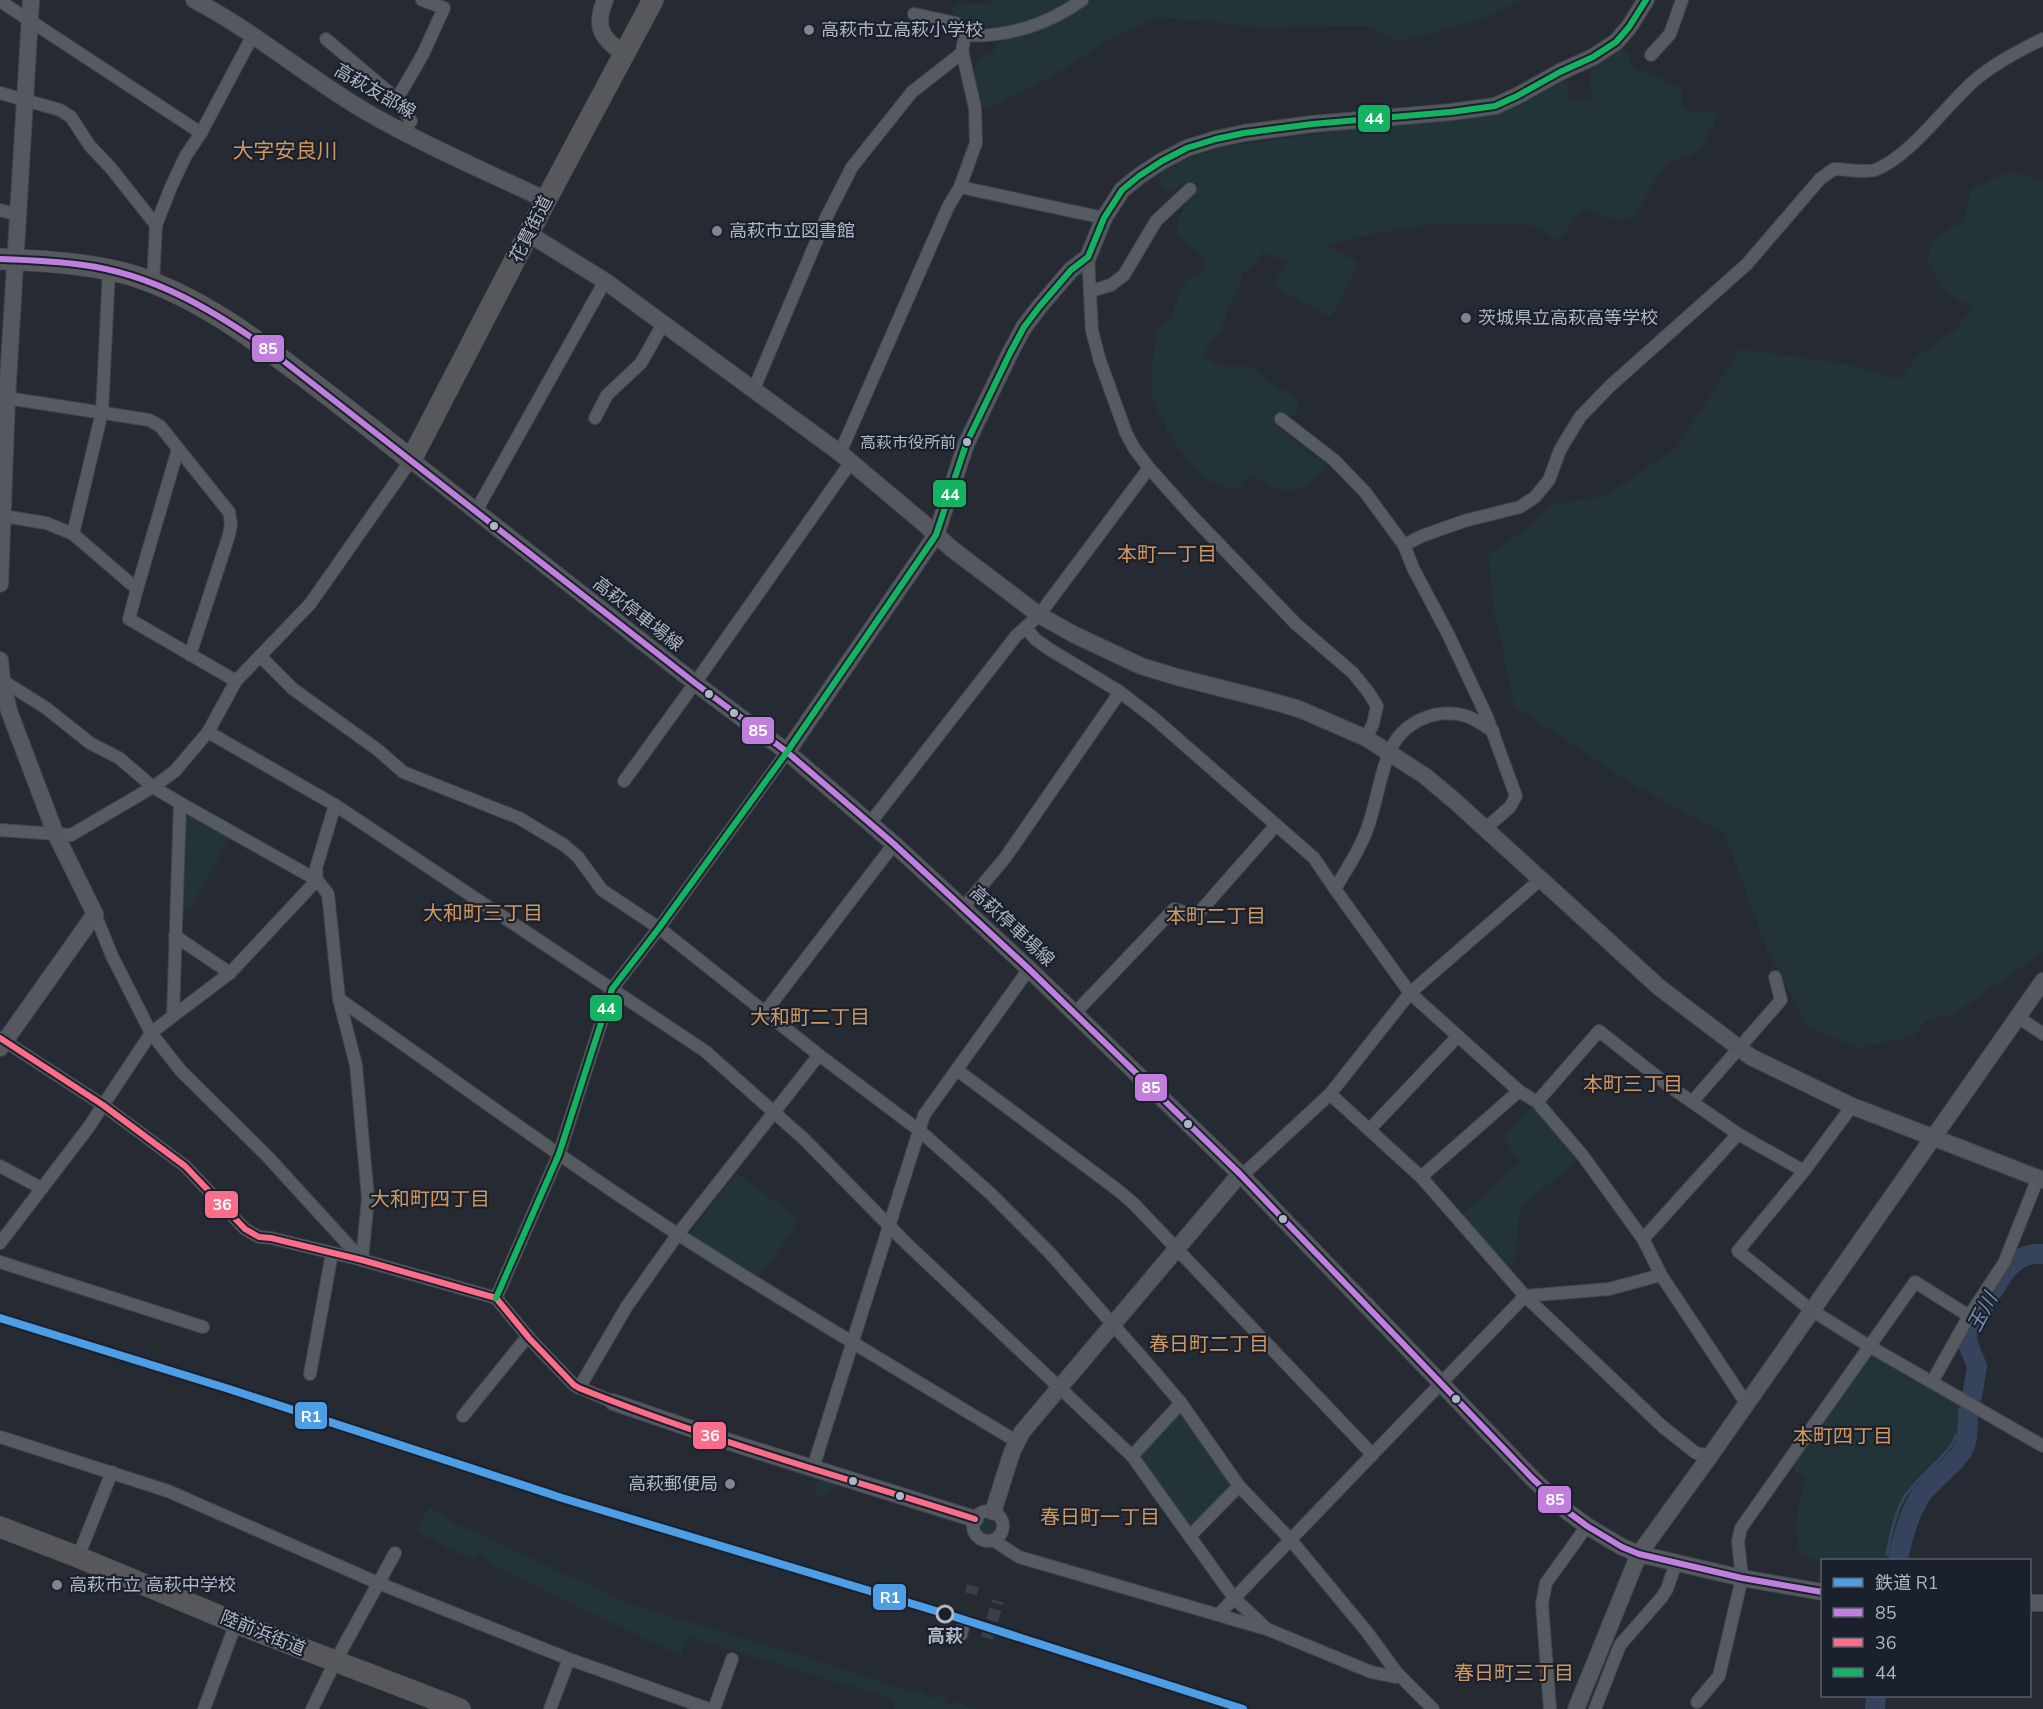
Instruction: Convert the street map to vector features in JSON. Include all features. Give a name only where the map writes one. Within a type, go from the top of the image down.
[{"type":"highway","name":"花貫街道","points":[[411,460],[653,0]]},
{"type":"highway","points":[[8,259],[85,265],[109,270],[153,283],[205,308],[267,348],[411,460]]},
{"type":"highway","name":"陸前浜街道","points":[[0,1527],[236,1623],[460,1709]]},
{"type":"street","points":[[0,584],[7,398],[8,259],[19,215],[31,0]]},
{"type":"street","name":"高萩友部線","points":[[194,0],[230,19],[369,114],[546,200]]},
{"type":"street","points":[[397,99],[423,54],[444,8],[422,0]]},
{"type":"street","points":[[605,0],[600,17],[600,28],[611,45],[624,54]]},
{"type":"street","points":[[965,35],[984,36],[1040,24],[1064,13],[1082,0]]},
{"type":"street","points":[[496,1298],[559,1154],[612,988],[659,928],[787,752],[936,535],[966,444],[1024,327],[1071,270],[1088,256],[1104,218],[1122,190],[1139,176],[1187,148],[1216,139],[1312,124],[1495,106],[1593,57],[1616,42],[1629,27],[1646,0]]},
{"type":"street","points":[[1651,54],[1670,34],[1682,0]]},
{"type":"street","points":[[0,1],[201,133]]},
{"type":"street","points":[[624,781],[695,683],[845,458],[948,207],[960,187],[976,143],[975,108],[962,51],[965,35],[956,23],[914,14]]},
{"type":"street","points":[[153,283],[156,225],[185,157],[201,133],[253,35]]},
{"type":"street","points":[[326,39],[397,99],[411,121],[404,132]]},
{"type":"street","points":[[1404,545],[1464,521],[1520,507],[1535,497],[1549,480],[1560,450],[1580,417],[1617,379],[1747,264],[1820,179],[1834,169],[1873,171],[1894,160],[1976,79],[2022,49],[2043,39]]},
{"type":"street","points":[[753,391],[827,216],[852,167],[912,92],[963,52]]},
{"type":"street","points":[[0,93],[60,110],[72,117],[90,146],[110,167],[156,225]]},
{"type":"street","points":[[960,187],[1104,218]]},
{"type":"street","points":[[1091,291],[1110,285],[1124,275],[1156,221],[1190,189]]},
{"type":"street","points":[[0,210],[19,215]]},
{"type":"street","points":[[529,234],[605,281],[845,458],[952,549],[1039,615],[1074,635],[1141,666],[1299,709],[1366,738],[1425,776],[1486,828],[1660,988],[1752,1057],[1852,1106],[2040,1179],[2004,1263],[1969,1316],[1932,1382]]},
{"type":"street","points":[[1088,256],[1092,331],[1100,361],[1126,433],[1134,448],[1149,468],[1296,624],[1353,673],[1377,706],[1373,724],[1366,738]]},
{"type":"street","points":[[73,534],[102,412],[109,270]]},
{"type":"street","points":[[476,511],[605,281]]},
{"type":"street","points":[[595,418],[607,395],[641,363],[663,324]]},
{"type":"street","points":[[7,398],[149,420],[160,426],[229,512],[231,524],[190,655]]},
{"type":"street","points":[[1281,419],[1334,460],[1365,492],[1404,545],[1413,568],[1448,634],[1493,731],[1516,796],[1510,807],[1486,828]]},
{"type":"street","points":[[178,449],[129,619],[236,681]]},
{"type":"street","points":[[0,830],[71,835],[153,787],[175,771],[208,732],[236,681],[310,604],[411,460]]},
{"type":"street","name":"高萩停車場線","points":[[411,460],[695,683],[787,752],[894,844],[1076,1013],[1240,1174],[1552,1498],[1606,1539],[1639,1554],[1742,1578],[1821,1592]]},
{"type":"street","points":[[870,823],[1016,636],[1039,615],[1149,468]]},
{"type":"street","points":[[3,516],[46,523],[73,534],[138,589]]},
{"type":"street","points":[[1026,628],[1049,650],[1120,692],[1155,719],[1314,858],[1410,993],[1519,1091],[1537,1102],[1575,1145],[1643,1239],[1661,1275],[1746,1403]]},
{"type":"street","points":[[260,656],[293,689],[378,750],[403,772],[519,818],[564,845],[578,857],[602,890],[659,928],[819,1055],[920,1131],[991,1194],[1114,1324],[1181,1403],[1239,1486],[1290,1539],[1397,1673],[1433,1709]]},
{"type":"street","points":[[0,660],[1,680],[9,711],[56,835],[95,914],[112,956],[152,1034],[181,1071],[267,1156],[362,1260]]},
{"type":"street","points":[[1,680],[46,708],[90,743],[118,758],[153,787],[317,880],[328,894],[339,999],[356,1065],[368,1198],[362,1260]]},
{"type":"street","points":[[963,908],[1005,858],[1120,692]]},
{"type":"street","points":[[1335,889],[1359,850],[1389,752],[1401,733],[1420,720],[1443,712],[1470,717],[1493,731]]},
{"type":"street","points":[[208,732],[335,805],[705,1051],[804,1139],[890,1226],[1132,1456],[1234,1598],[1267,1629]]},
{"type":"street","points":[[173,1016],[180,803]]},
{"type":"street","points":[[0,1243],[88,1128],[152,1034],[230,973],[317,880],[316,868],[335,805]]},
{"type":"street","points":[[1076,1013],[1174,909],[1196,916],[1276,825]]},
{"type":"street","points":[[765,1012],[894,844]]},
{"type":"street","points":[[993,1512],[1016,1441],[1058,1388],[1240,1174],[1248,1170],[1330,1094],[1410,993],[1541,879]]},
{"type":"street","points":[[95,914],[2,1042],[103,1105],[185,1166],[245,1229],[259,1237],[272,1238],[362,1260],[496,1298],[528,1336],[579,1388],[613,1402],[975,1519]]},
{"type":"street","points":[[175,936],[230,973]]},
{"type":"street","points":[[813,1468],[924,1115],[1029,969]]},
{"type":"street","points":[[1692,1102],[1781,1000],[1775,977]]},
{"type":"street","points":[[1576,1709],[1639,1554],[2043,981]]},
{"type":"street","points":[[339,999],[559,1154],[678,1234],[852,1343],[1016,1441]]},
{"type":"street","points":[[2018,1017],[2043,1034]]},
{"type":"street","points":[[1537,1102],[1599,1031],[1738,1134],[1804,1171]]},
{"type":"street","points":[[1369,1130],[1458,1036]]},
{"type":"street","points":[[579,1388],[627,1306],[678,1234],[819,1055]]},
{"type":"street","points":[[957,1070],[1119,1191],[1178,1248],[1372,1454]]},
{"type":"street","points":[[1421,1178],[1519,1091]]},
{"type":"street","points":[[1330,1094],[1421,1178],[1525,1296],[1663,1427],[1696,1452],[1710,1456]]},
{"type":"street","points":[[1852,1106],[1804,1171],[1738,1251],[1811,1310],[2043,1446]]},
{"type":"street","points":[[1643,1239],[1738,1134]]},
{"type":"street","points":[[0,1166],[41,1188]]},
{"type":"street","points":[[310,1374],[332,1253]]},
{"type":"street","points":[[0,1262],[203,1327]]},
{"type":"street","points":[[1219,1614],[1525,1296],[1609,1289],[1661,1275]]},
{"type":"street","points":[[1697,1702],[1719,1676],[1742,1578],[1738,1541],[1741,1528],[1869,1346],[1915,1282],[1969,1316]]},
{"type":"street","points":[[462,1416],[528,1336]]},
{"type":"street","points":[[1132,1456],[1181,1403]]},
{"type":"street","points":[[0,1437],[168,1491],[378,1583],[569,1659],[709,1709]]},
{"type":"street","points":[[78,1557],[112,1473]]},
{"type":"street","points":[[1190,1536],[1239,1486]]},
{"type":"street","points":[[993,1512],[1001,1518],[1003,1523],[1001,1534],[993,1540],[985,1541],[977,1536],[974,1528],[975,1519],[982,1513],[993,1512]]},
{"type":"street","points":[[1550,1709],[1542,1604],[1543,1590],[1587,1526]]},
{"type":"street","points":[[993,1540],[1019,1557],[1267,1629],[1371,1672],[1395,1677],[1397,1673]]},
{"type":"street","points":[[312,1709],[395,1553]]},
{"type":"street","points":[[1595,1709],[1620,1645],[1662,1597],[1676,1563]]},
{"type":"street","points":[[204,1709],[236,1623]]},
{"type":"street","points":[[550,1709],[569,1659]]},
{"type":"street","points":[[714,1709],[732,1659]]},
{"type":"shaded area","points":[[995,0],[1521,0],[1483,19],[1399,41],[1366,26],[1261,27],[1160,17],[1114,36],[1067,67],[990,108],[979,105],[973,77],[977,59],[994,51],[1004,33],[990,25],[960,24],[951,8],[962,2],[979,4]]},
{"type":"shaded area","points":[[1614,49],[1629,53],[1629,59],[1635,70],[1652,74],[1683,90],[1682,106],[1686,111],[1706,111],[1717,116],[1710,133],[1692,155],[1671,162],[1662,169],[1634,218],[1613,219],[1585,208],[1577,215],[1565,233],[1556,240],[1544,231],[1528,225],[1424,225],[1325,245],[1359,263],[1331,317],[1273,287],[1288,259],[1276,259],[1263,252],[1250,269],[1242,273],[1239,287],[1221,330],[1204,355],[1221,365],[1253,367],[1267,381],[1298,398],[1299,407],[1296,414],[1279,422],[1292,439],[1326,462],[1313,479],[1295,490],[1280,490],[1250,474],[1239,486],[1231,489],[1203,478],[1170,437],[1153,400],[1151,372],[1156,331],[1169,319],[1187,279],[1203,273],[1207,262],[1183,239],[1177,229],[1180,215],[1197,184],[1183,184],[1172,192],[1167,191],[1159,180],[1160,171],[1197,155],[1225,147],[1410,121],[1476,118],[1512,107],[1566,78],[1571,99],[1589,99],[1594,96],[1590,81],[1593,69]]},
{"type":"shaded area","points":[[2006,172],[2043,179],[2043,952],[1954,1014],[1927,1020],[1912,1037],[1856,1048],[1808,1026],[1767,950],[1725,834],[1636,786],[1514,706],[1492,598],[1488,555],[1520,533],[1552,505],[1608,495],[1677,447],[1740,349],[1846,364],[1899,379],[1920,354],[1956,329],[1972,308],[1943,290],[1928,260],[1932,239],[1963,221],[1971,190]]},
{"type":"shaded area","points":[[184,813],[229,838],[190,909],[179,906]]},
{"type":"shaded area","points":[[1537,1102],[1583,1156],[1520,1207],[1516,1253],[1507,1275],[1457,1219],[1520,1162],[1502,1136]]},
{"type":"shaded area","points":[[736,1173],[800,1219],[759,1278],[689,1235]]},
{"type":"shaded area","points":[[1871,1348],[1962,1400],[1967,1422],[1965,1445],[1928,1487],[1915,1506],[1897,1559],[1821,1559],[1821,1563],[1800,1554],[1795,1526],[1805,1479],[1789,1465]]},
{"type":"shaded area","points":[[1181,1403],[1239,1486],[1190,1536],[1132,1456]]},
{"type":"shaded area","points":[[821,1480],[840,1484],[840,1486],[822,1496],[817,1495],[816,1486]]},
{"type":"shaded area","points":[[430,1507],[455,1523],[628,1603],[910,1691],[920,1691],[932,1698],[942,1697],[952,1705],[953,1701],[980,1709],[894,1709],[894,1699],[688,1637],[680,1656],[489,1563],[488,1559],[480,1554],[473,1561],[415,1531]]},
{"type":"shaded area","points":[[988,1518],[995,1521],[998,1528],[995,1535],[988,1538],[981,1535],[978,1528],[981,1521]]},
{"type":"shaded area","points":[[1821,1566],[1821,1584],[1816,1583]]},
{"type":"waterway","name":"玉川","points":[[1972,1397],[1977,1366],[1967,1342],[1967,1334],[2011,1265],[2025,1256],[2043,1254]]},
{"type":"waterway","name":"玉川","points":[[1898,1559],[1906,1528],[1919,1498],[1957,1458],[1965,1445],[1968,1412]]},
{"type":"waterway","points":[[1887,1554],[1896,1516],[1905,1496],[1948,1449],[1956,1435]]},
{"type":"waterway","name":"玉川","points":[[1875,1709],[1876,1697]]},
{"type":"tunnel","points":[[971,1594],[973,1586]]},
{"type":"tunnel","points":[[987,1638],[998,1601]]},
{"type":"rail line","name":"R1","points":[[0,1318],[229,1389],[562,1498],[946,1614],[1243,1709]]},
{"type":"transit line","name":"44","points":[[496,1298],[559,1154],[612,989],[787,752],[936,535],[966,444],[1024,327],[1071,270],[1088,257],[1104,218],[1122,190],[1162,161],[1187,148],[1216,139],[1312,124],[1495,106],[1593,57],[1616,42],[1629,27],[1646,0]]},
{"type":"transit line","name":"85","points":[[0,259],[73,264],[133,276],[180,295],[267,348],[695,683],[787,752],[894,844],[1029,969],[1240,1174],[1532,1478],[1568,1512],[1622,1547],[1639,1554],[1742,1578],[1821,1592]]},
{"type":"transit line","name":"36","points":[[0,1038],[103,1105],[185,1166],[245,1229],[259,1237],[362,1260],[496,1298],[529,1338],[579,1388],[726,1441],[975,1519]]},
{"type":"place","name":"高萩市立高萩小学校","points":[[809,30]]},
{"type":"place","name":"高萩市立図書館","points":[[717,231]]},
{"type":"place","name":"茨城県立高萩高等学校","points":[[1466,318]]},
{"type":"place","name":"高萩市役所前","points":[[967,442]]},
{"type":"place","name":"高萩郵便局","points":[[730,1484]]},
{"type":"place","name":"高萩市立 高萩中学校","points":[[57,1585]]},
{"type":"place","name":"高萩","points":[[945,1614]]},
{"type":"district","name":"大字安良川","points":[[285,151]]},
{"type":"district","name":"本町一丁目","points":[[1167,554]]},
{"type":"district","name":"大和町三丁目","points":[[483,913]]},
{"type":"district","name":"本町二丁目","points":[[1216,916]]},
{"type":"district","name":"大和町二丁目","points":[[810,1017]]},
{"type":"district","name":"本町三丁目","points":[[1633,1084]]},
{"type":"district","name":"大和町四丁目","points":[[430,1199]]},
{"type":"district","name":"春日町二丁目","points":[[1209,1344]]},
{"type":"district","name":"本町四丁目","points":[[1843,1436]]},
{"type":"district","name":"春日町一丁目","points":[[1100,1517]]},
{"type":"district","name":"春日町三丁目","points":[[1514,1673]]}]
